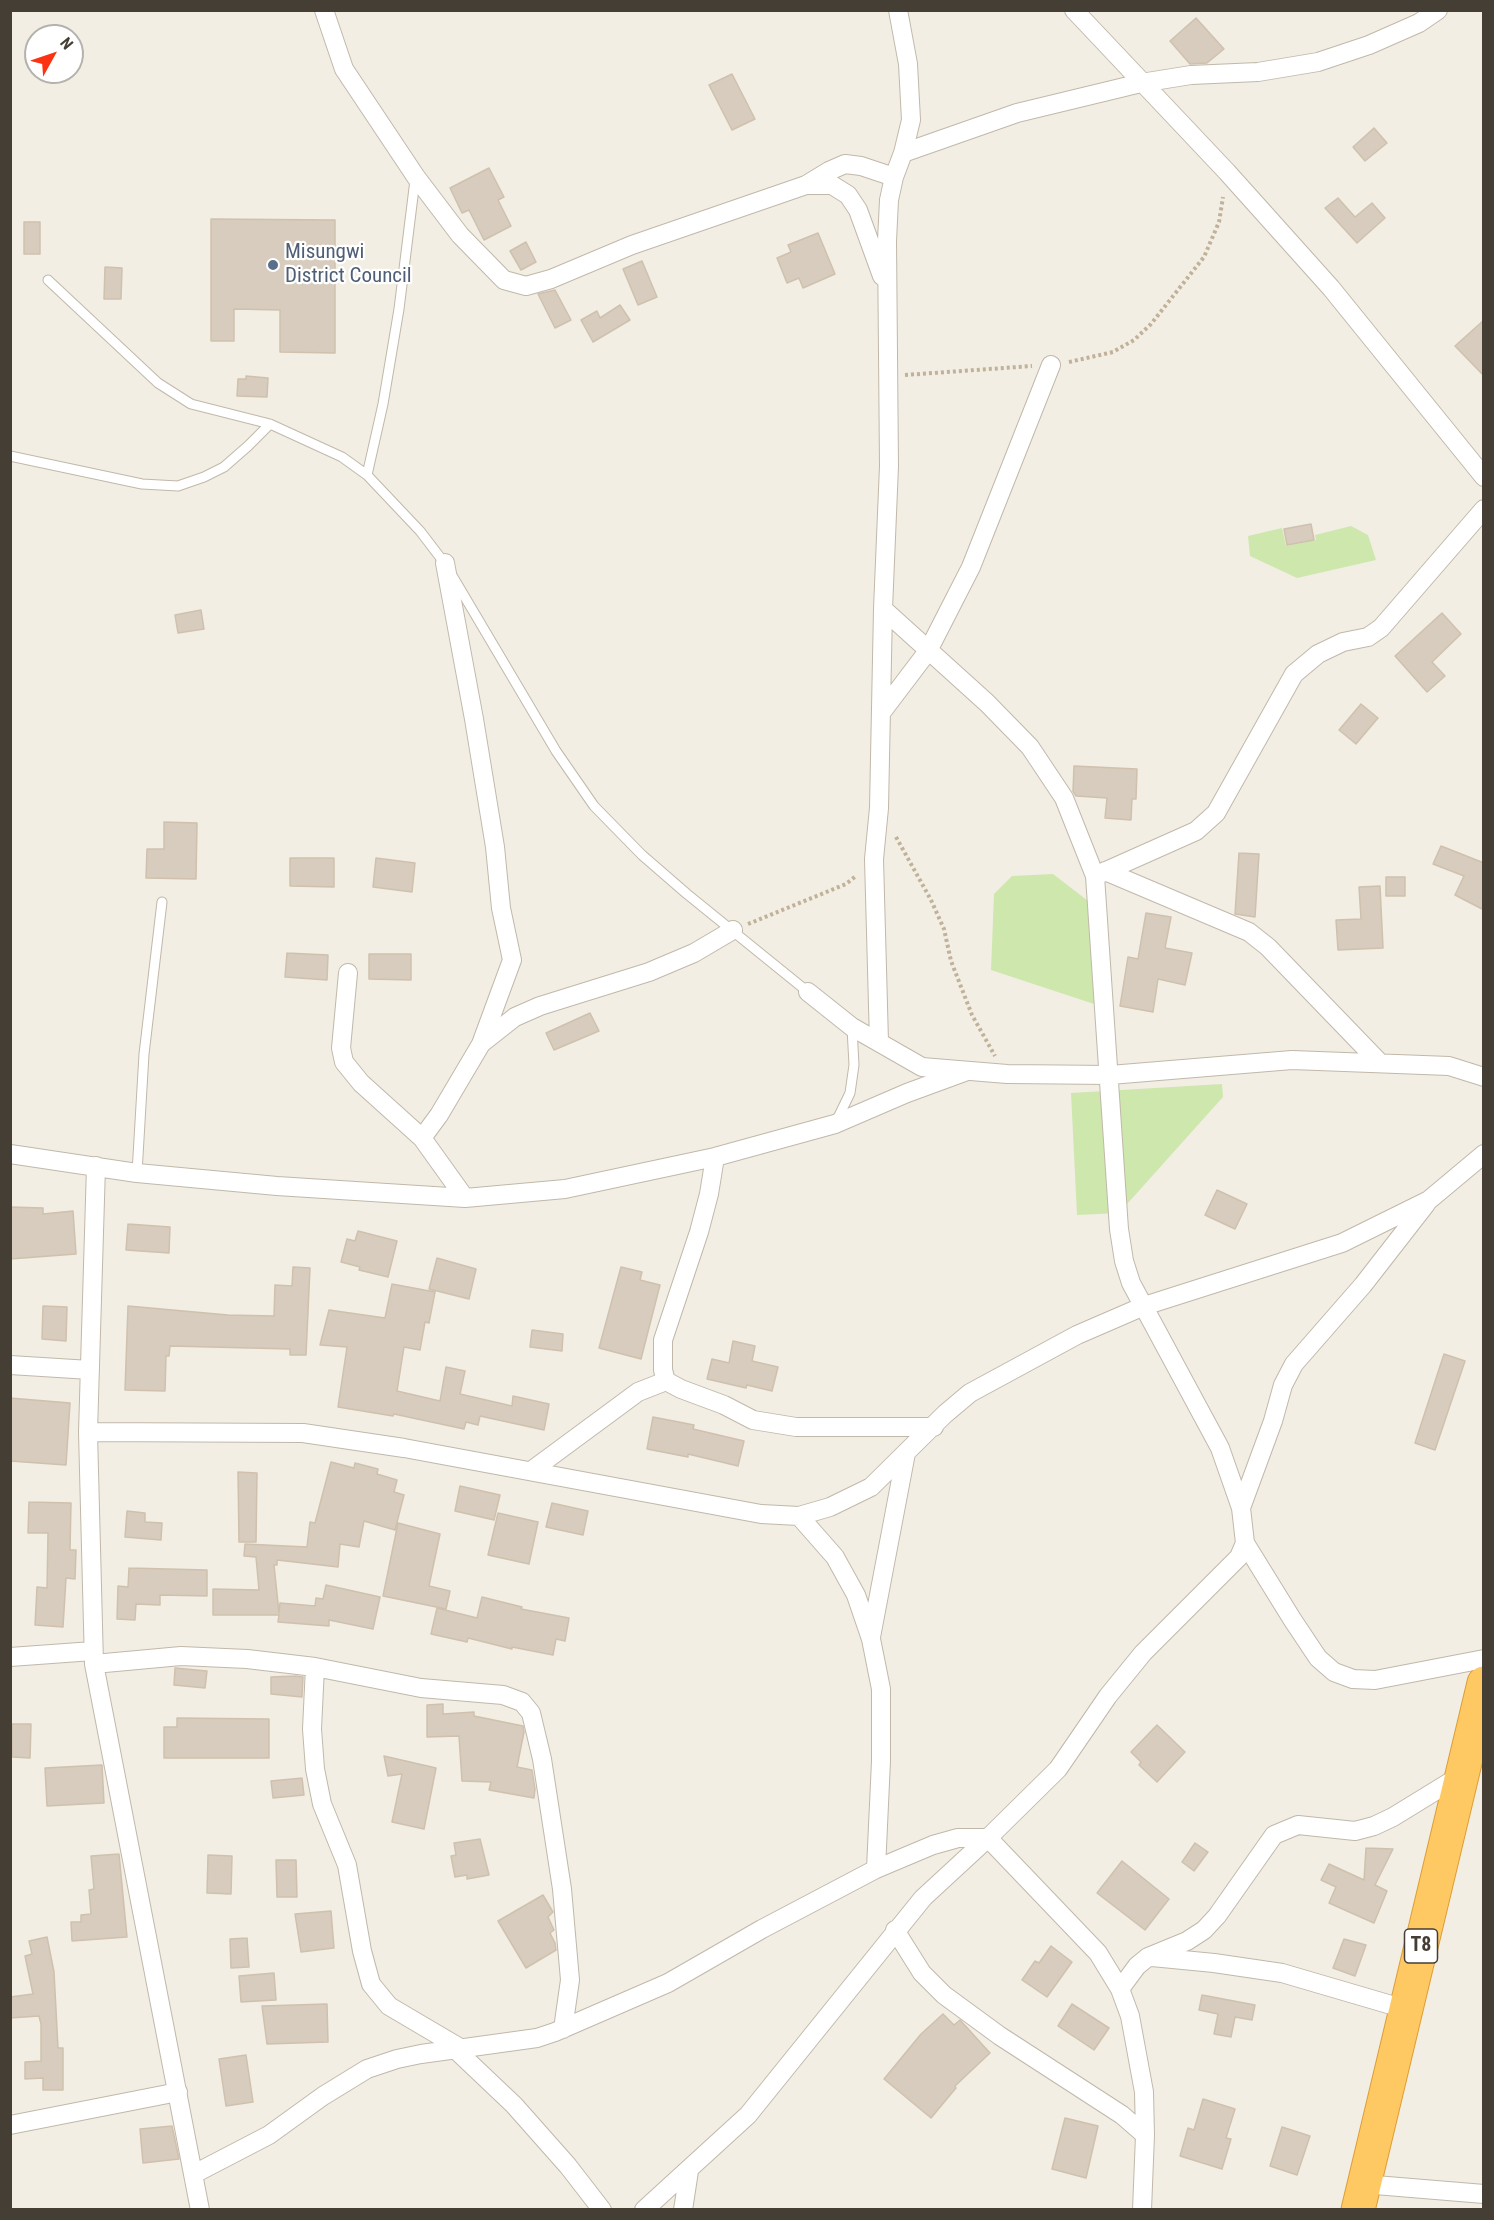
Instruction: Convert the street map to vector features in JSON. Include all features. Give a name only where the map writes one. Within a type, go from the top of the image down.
[{"type":"highway","name":"T8","points":[[1361,2197],[1484,1683]]},
{"type":"street","points":[[324,10],[344,69],[416,177],[460,235],[504,280],[526,286],[551,279],[632,245],[806,185],[845,164],[861,166],[894,177]]},
{"type":"street","points":[[879,1042],[874,859],[879,808],[883,609],[889,466],[887,241],[889,200],[911,120],[908,64],[898,10]]},
{"type":"street","points":[[1074,10],[1227,172],[1331,288],[1484,477]]},
{"type":"street","points":[[903,153],[1017,114],[1141,83],[1191,75],[1258,72],[1318,62],[1369,45],[1419,23],[1438,10]]},
{"type":"street","points":[[806,185],[832,185],[848,195],[858,210],[888,292]]},
{"type":"street","points":[[881,713],[928,651],[971,567],[1051,365]]},
{"type":"street","points":[[1100,874],[1196,831],[1216,813],[1294,674],[1318,654],[1343,642],[1368,637],[1381,628],[1484,509]]},
{"type":"street","points":[[422,1138],[439,1115],[481,1044],[512,960],[501,908],[495,847],[474,718],[445,563]]},
{"type":"street","points":[[883,609],[987,703],[1030,747],[1064,798],[1100,874],[1119,1229],[1124,1261],[1131,1283],[1220,1448],[1241,1508],[1245,1542],[1318,1658],[1334,1672],[1353,1679],[1375,1680],[1484,1659]]},
{"type":"street","points":[[1100,874],[1249,932],[1276,956],[1380,1063]]},
{"type":"street","points":[[481,1044],[516,1017],[657,969],[694,953],[733,930]]},
{"type":"street","points":[[348,973],[340,1048],[344,1062],[361,1083],[422,1138],[465,1198]]},
{"type":"street","points":[[808,992],[852,1027],[922,1067],[1007,1074],[1110,1075],[1292,1060],[1449,1066],[1484,1077]]},
{"type":"street","points":[[10,1154],[137,1173],[277,1186],[465,1198],[565,1189],[715,1157],[835,1124],[907,1093],[968,1071]]},
{"type":"street","points":[[1241,1508],[1273,1420],[1283,1385],[1294,1364],[1363,1285],[1429,1200],[1484,1154]]},
{"type":"street","points":[[715,1157],[709,1194],[699,1232],[663,1340],[663,1370],[666,1381],[724,1405],[753,1420],[796,1427],[934,1427]]},
{"type":"street","points":[[96,1166],[88,1432],[93,1658],[200,2210]]},
{"type":"street","points":[[88,1432],[303,1433],[404,1448],[761,1514],[799,1516],[830,1507],[871,1486],[945,1414],[970,1393],[1077,1335],[1144,1306],[1342,1243],[1429,1200]]},
{"type":"street","points":[[10,1365],[90,1370]]},
{"type":"street","points":[[531,1471],[630,1398],[666,1381]]},
{"type":"street","points":[[871,1639],[906,1453]]},
{"type":"street","points":[[799,1516],[835,1557],[856,1595],[871,1639],[881,1689],[881,1761],[876,1869]]},
{"type":"street","points":[[644,2210],[748,2115],[895,1930],[923,1898],[1058,1769],[1108,1696],[1143,1653],[1239,1557],[1245,1542]]},
{"type":"street","points":[[10,1657],[181,1656],[247,1659],[315,1667],[421,1688],[503,1695],[522,1702],[528,1707],[533,1721],[542,1759],[567,1927],[570,1980],[563,2029]]},
{"type":"street","points":[[315,1667],[312,1729],[315,1769],[322,1804],[347,1865],[362,1952],[371,1984],[389,2006],[459,2050],[514,2105],[568,2166],[602,2210]]},
{"type":"street","points":[[1119,1989],[1137,1965],[1148,1957],[1186,1941],[1204,1930],[1217,1916],[1274,1835],[1298,1825],[1355,1831],[1374,1826],[1463,1774]]},
{"type":"street","points":[[194,2174],[269,2135],[323,2096],[367,2069],[397,2059],[537,2038],[563,2029],[668,1983],[762,1929],[876,1869],[933,1845],[958,1838],[988,1838],[1098,1953],[1119,1989],[1130,2016],[1144,2092],[1142,2210]]},
{"type":"street","points":[[895,1930],[922,1973],[944,1995],[999,2036],[1122,2115],[1145,2135]]},
{"type":"street","points":[[1148,1957],[1214,1963],[1282,1973],[1405,2008]]},
{"type":"street","points":[[10,2125],[178,2092]]},
{"type":"street","points":[[683,2210],[689,2171]]},
{"type":"street","points":[[1361,2197],[1484,2194]]},
{"type":"lane","points":[[367,475],[383,404],[399,309],[416,177]]},
{"type":"lane","points":[[48,280],[158,383],[191,404],[270,424],[342,458],[367,475],[420,531],[445,563],[556,751],[594,806],[642,855],[808,992]]},
{"type":"lane","points":[[10,456],[142,484],[178,486],[224,467],[270,424]]},
{"type":"lane","points":[[137,1173],[144,1054],[162,902]]},
{"type":"lane","points":[[835,1124],[850,1093],[854,1065],[852,1027]]},
{"type":"path","points":[[887,377],[1051,365],[1113,352],[1134,340],[1151,324],[1204,257],[1219,222],[1227,172]]},
{"type":"path","points":[[879,808],[931,900],[944,930],[951,961],[972,1015],[1007,1074]]},
{"type":"path","points":[[733,930],[846,884],[874,859]]},
{"type":"green space","points":[[1351,526],[1368,535],[1376,560],[1297,578],[1250,556],[1248,536],[1282,528],[1286,546],[1316,540],[1315,535]]},
{"type":"green space","points":[[1053,874],[1092,904],[1094,1004],[991,970],[994,894],[1012,876]]},
{"type":"green space","points":[[1222,1084],[1223,1097],[1119,1213],[1077,1215],[1071,1093]]},
{"type":"building","points":[[1196,18],[1224,49],[1207,63],[1190,64],[1170,41]]},
{"type":"building","points":[[732,74],[755,119],[732,130],[709,85]]},
{"type":"building","points":[[1374,128],[1387,143],[1365,161],[1353,147]]},
{"type":"building","points":[[489,168],[504,197],[498,200],[511,226],[484,240],[469,210],[462,213],[450,188]]},
{"type":"building","points":[[1338,198],[1355,217],[1372,203],[1385,218],[1357,243],[1325,208]]},
{"type":"building","name":"Misungwi District Council","points":[[211,219],[335,220],[335,353],[280,352],[280,310],[234,309],[234,341],[211,341]]},
{"type":"building","points":[[24,222],[40,222],[40,254],[24,254]]},
{"type":"building","points":[[818,233],[835,274],[803,288],[799,278],[787,283],[777,258],[791,252],[788,245]]},
{"type":"building","points":[[526,242],[536,262],[521,270],[510,251]]},
{"type":"building","points":[[642,261],[657,297],[638,305],[623,269]]},
{"type":"building","points":[[105,267],[122,268],[121,299],[104,299]]},
{"type":"building","points":[[555,290],[571,320],[555,328],[538,294]]},
{"type":"building","points":[[620,305],[630,320],[593,342],[581,320],[597,311],[600,318]]},
{"type":"building","points":[[1484,320],[1484,376],[1455,346]]},
{"type":"building","points":[[246,376],[268,378],[267,397],[237,396],[238,379],[246,379]]},
{"type":"building","points":[[1311,524],[1314,540],[1287,545],[1284,529]]},
{"type":"building","points":[[201,610],[204,629],[178,633],[175,615]]},
{"type":"building","points":[[1442,613],[1461,634],[1432,662],[1445,676],[1427,692],[1395,656]]},
{"type":"building","points":[[1361,704],[1378,718],[1356,744],[1339,730]]},
{"type":"building","points":[[1074,766],[1137,769],[1136,799],[1132,799],[1131,820],[1105,818],[1107,798],[1076,796],[1073,791]]},
{"type":"building","points":[[164,822],[197,823],[196,879],[146,878],[147,849],[164,849]]},
{"type":"building","points":[[1441,846],[1484,863],[1484,910],[1455,895],[1464,876],[1433,864]]},
{"type":"building","points":[[1239,853],[1259,854],[1255,917],[1235,914]]},
{"type":"building","points":[[290,858],[334,858],[334,887],[290,886]]},
{"type":"building","points":[[376,858],[415,863],[412,892],[373,887]]},
{"type":"building","points":[[1386,877],[1405,877],[1405,896],[1386,896]]},
{"type":"building","points":[[1380,886],[1383,948],[1338,950],[1336,920],[1361,919],[1359,887]]},
{"type":"building","points":[[1146,913],[1171,917],[1165,948],[1192,953],[1185,985],[1158,979],[1153,1012],[1120,1006],[1128,957],[1138,959]]},
{"type":"building","points":[[287,953],[328,955],[327,980],[285,977]]},
{"type":"building","points":[[369,954],[411,954],[411,980],[369,979]]},
{"type":"building","points":[[590,1013],[599,1031],[554,1050],[546,1033]]},
{"type":"building","points":[[1217,1190],[1247,1204],[1235,1229],[1205,1215]]},
{"type":"building","points":[[10,1207],[43,1208],[43,1214],[73,1211],[76,1254],[10,1259]]},
{"type":"building","points":[[128,1224],[170,1227],[169,1253],[126,1250]]},
{"type":"building","points":[[358,1231],[397,1241],[388,1277],[359,1270],[360,1267],[341,1262],[347,1239],[355,1241]]},
{"type":"building","points":[[437,1258],[476,1269],[469,1299],[429,1289]]},
{"type":"building","points":[[293,1267],[310,1268],[306,1355],[290,1355],[290,1349],[170,1346],[169,1356],[166,1356],[165,1391],[125,1390],[128,1306],[228,1315],[274,1316],[275,1285],[292,1286]]},
{"type":"building","points":[[621,1267],[642,1272],[640,1280],[660,1285],[641,1359],[599,1348]]},
{"type":"building","points":[[392,1284],[435,1292],[429,1323],[425,1322],[420,1350],[404,1347],[397,1391],[440,1401],[446,1367],[465,1371],[460,1394],[512,1406],[513,1396],[549,1404],[544,1430],[480,1416],[478,1425],[466,1422],[464,1429],[394,1414],[393,1416],[338,1407],[347,1347],[320,1345],[329,1310],[385,1318]]},
{"type":"building","points":[[43,1306],[67,1307],[66,1341],[42,1339]]},
{"type":"building","points":[[532,1330],[563,1334],[562,1351],[530,1347]]},
{"type":"building","points":[[733,1341],[755,1346],[752,1361],[778,1367],[772,1391],[707,1379],[712,1359],[729,1363]]},
{"type":"building","points":[[1444,1354],[1465,1361],[1435,1450],[1415,1443]]},
{"type":"building","points":[[10,1398],[70,1403],[66,1465],[10,1461]]},
{"type":"building","points":[[653,1417],[694,1425],[693,1429],[744,1441],[738,1466],[688,1454],[688,1457],[647,1449]]},
{"type":"building","points":[[331,1462],[354,1468],[355,1463],[378,1469],[377,1474],[397,1480],[394,1492],[404,1495],[395,1530],[364,1521],[359,1547],[340,1544],[338,1567],[277,1560],[277,1565],[274,1565],[279,1613],[280,1603],[315,1606],[316,1598],[323,1599],[326,1585],[380,1597],[373,1629],[329,1620],[329,1626],[278,1622],[279,1615],[213,1615],[213,1589],[259,1590],[256,1557],[244,1556],[245,1544],[307,1547],[310,1522],[315,1523]]},
{"type":"building","points":[[238,1472],[257,1473],[256,1542],[239,1542]]},
{"type":"building","points":[[460,1486],[500,1495],[494,1520],[455,1511]]},
{"type":"building","points":[[29,1502],[71,1503],[70,1550],[76,1550],[75,1579],[66,1578],[63,1627],[35,1625],[37,1587],[47,1588],[48,1533],[28,1533]]},
{"type":"building","points":[[552,1503],[588,1511],[583,1535],[546,1527]]},
{"type":"building","points":[[127,1511],[145,1513],[145,1522],[162,1523],[161,1540],[125,1537]]},
{"type":"building","points":[[498,1513],[538,1522],[529,1564],[488,1555]]},
{"type":"building","points":[[398,1523],[440,1534],[429,1586],[450,1591],[446,1609],[383,1596]]},
{"type":"building","points":[[129,1568],[207,1570],[207,1596],[160,1595],[160,1605],[136,1604],[135,1620],[117,1619],[118,1586],[128,1587]]},
{"type":"building","points":[[482,1597],[522,1607],[521,1609],[569,1618],[565,1641],[556,1639],[553,1655],[512,1647],[512,1649],[468,1638],[467,1642],[431,1634],[437,1608],[477,1618]]},
{"type":"building","points":[[175,1668],[207,1671],[205,1688],[174,1685]]},
{"type":"building","points":[[271,1677],[303,1677],[302,1697],[271,1694]]},
{"type":"building","points":[[443,1704],[443,1714],[474,1712],[474,1716],[523,1726],[524,1732],[517,1767],[532,1770],[534,1798],[489,1790],[491,1782],[462,1781],[459,1736],[427,1737],[427,1705]]},
{"type":"building","points":[[177,1718],[269,1719],[269,1758],[164,1758],[164,1727],[177,1727]]},
{"type":"building","points":[[12,1724],[31,1724],[30,1758],[12,1757]]},
{"type":"building","points":[[1157,1725],[1185,1752],[1157,1782],[1139,1765],[1141,1762],[1131,1752]]},
{"type":"building","points":[[384,1756],[436,1768],[424,1829],[392,1822],[402,1774],[388,1776]]},
{"type":"building","points":[[102,1765],[104,1803],[47,1806],[45,1768]]},
{"type":"building","points":[[302,1778],[304,1795],[273,1798],[271,1781]]},
{"type":"building","points":[[480,1839],[489,1875],[467,1879],[467,1875],[455,1877],[451,1856],[456,1855],[454,1843]]},
{"type":"building","points":[[1195,1843],[1208,1852],[1194,1871],[1182,1862]]},
{"type":"building","points":[[1366,1848],[1393,1849],[1375,1885],[1387,1891],[1374,1923],[1329,1903],[1336,1887],[1321,1880],[1329,1864],[1364,1880]]},
{"type":"building","points":[[119,1854],[127,1937],[72,1941],[71,1922],[81,1922],[81,1915],[91,1914],[89,1890],[94,1889],[91,1856]]},
{"type":"building","points":[[208,1855],[232,1856],[231,1894],[207,1893]]},
{"type":"building","points":[[276,1860],[296,1860],[297,1897],[277,1897]]},
{"type":"building","points":[[1122,1861],[1169,1899],[1145,1930],[1097,1893]]},
{"type":"building","points":[[543,1895],[553,1912],[548,1917],[554,1930],[550,1933],[556,1950],[526,1968],[498,1921]]},
{"type":"building","points":[[331,1911],[334,1948],[301,1952],[295,1914]]},
{"type":"building","points":[[47,1937],[54,1972],[58,2048],[63,2048],[63,2090],[43,2090],[43,2078],[25,2079],[25,2062],[41,2061],[39,2016],[10,2018],[10,1997],[33,1994],[25,1956],[32,1954],[29,1941]]},
{"type":"building","points":[[247,1938],[249,1967],[231,1968],[230,1939]]},
{"type":"building","points":[[1344,1939],[1366,1945],[1355,1976],[1333,1968]]},
{"type":"building","points":[[1051,1946],[1072,1962],[1047,1997],[1022,1980],[1035,1961],[1039,1963]]},
{"type":"building","points":[[274,1973],[276,2000],[241,2002],[239,1976]]},
{"type":"building","points":[[1202,1995],[1255,2005],[1252,2020],[1235,2017],[1231,2037],[1214,2034],[1218,2014],[1199,2010]]},
{"type":"building","points":[[327,2004],[328,2042],[267,2044],[262,2006]]},
{"type":"building","points":[[1072,2004],[1109,2028],[1094,2050],[1058,2026]]},
{"type":"building","points":[[943,2014],[954,2025],[960,2020],[990,2053],[955,2086],[956,2088],[931,2118],[884,2079],[921,2034]]},
{"type":"building","points":[[246,2055],[253,2102],[226,2106],[219,2059]]},
{"type":"building","points":[[1203,2099],[1235,2109],[1226,2138],[1231,2139],[1222,2169],[1180,2156],[1188,2128],[1194,2130]]},
{"type":"building","points":[[1065,2118],[1098,2126],[1086,2178],[1052,2169]]},
{"type":"building","points":[[172,2126],[179,2159],[143,2163],[140,2129]]},
{"type":"building","points":[[1282,2127],[1310,2136],[1297,2175],[1270,2166]]},
{"type":"place","name":"Misungwi District Council","points":[[273,265]]}]
